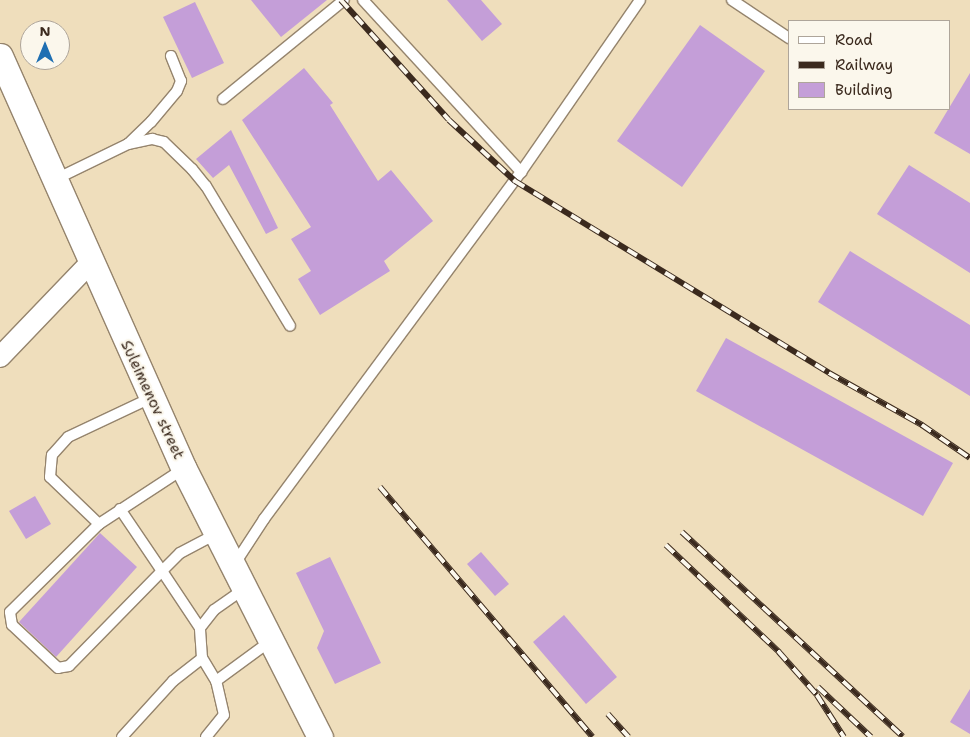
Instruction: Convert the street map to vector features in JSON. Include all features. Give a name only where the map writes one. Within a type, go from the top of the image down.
[{"type":"street","name":"Suleimenov street","points":[[0,56],[56,179],[90,263],[184,469],[269,642],[320,737]]},
{"type":"street","points":[[0,357],[90,263]]},
{"type":"lane","points":[[224,99],[344,0]]},
{"type":"lane","points":[[364,0],[521,172]]},
{"type":"lane","points":[[200,628],[238,579],[264,519],[521,172],[640,0]]},
{"type":"lane","points":[[732,0],[788,37]]},
{"type":"lane","points":[[128,144],[177,91],[180,76],[171,56]]},
{"type":"lane","points":[[56,179],[128,144],[152,139],[164,142],[192,169],[206,186],[290,326]]},
{"type":"lane","points":[[99,524],[50,477],[52,455],[68,437],[152,398]]},
{"type":"lane","points":[[184,469],[99,524],[10,612],[12,625],[58,668],[69,666],[180,553],[216,534]]},
{"type":"lane","points":[[120,509],[200,628],[202,658],[216,681],[224,715],[206,737]]},
{"type":"lane","points":[[216,681],[269,642]]},
{"type":"lane","points":[[122,737],[173,681],[202,658]]},
{"type":"building","points":[[251,0],[327,0],[281,37]]},
{"type":"building","points":[[447,0],[481,0],[502,24],[482,41]]},
{"type":"building","points":[[195,2],[224,63],[192,78],[163,17]]},
{"type":"building","points":[[700,25],[765,71],[682,187],[617,141]]},
{"type":"building","points":[[304,68],[333,103],[330,105],[378,181],[391,170],[433,221],[384,261],[390,271],[320,315],[298,279],[311,271],[291,239],[311,227],[242,120]]},
{"type":"building","points":[[970,73],[970,154],[934,133],[948,110],[950,110],[950,106]]},
{"type":"building","points":[[231,130],[278,228],[266,234],[229,165],[213,178],[196,159]]},
{"type":"building","points":[[909,165],[970,203],[970,273],[877,214]]},
{"type":"building","points":[[850,251],[970,325],[970,396],[818,302]]},
{"type":"building","points":[[726,338],[953,463],[923,516],[696,391]]},
{"type":"building","points":[[35,496],[51,524],[26,539],[9,511]]},
{"type":"building","points":[[100,533],[137,567],[56,657],[19,622]]},
{"type":"building","points":[[481,552],[509,584],[495,596],[467,564]]},
{"type":"building","points":[[330,557],[381,663],[335,684],[317,648],[324,631],[296,573]]},
{"type":"building","points":[[564,615],[617,677],[586,704],[533,642]]},
{"type":"building","points":[[970,689],[970,734],[950,722]]},
{"type":"railway","points":[[341,0],[449,120],[515,181],[829,373],[922,425],[970,458]]},
{"type":"railway","points":[[380,487],[593,737]]},
{"type":"railway","points":[[682,532],[903,737]]},
{"type":"railway","points":[[666,545],[779,652],[817,695],[844,737]]},
{"type":"railway","points":[[818,687],[871,737]]},
{"type":"railway","points":[[608,714],[629,737]]}]
